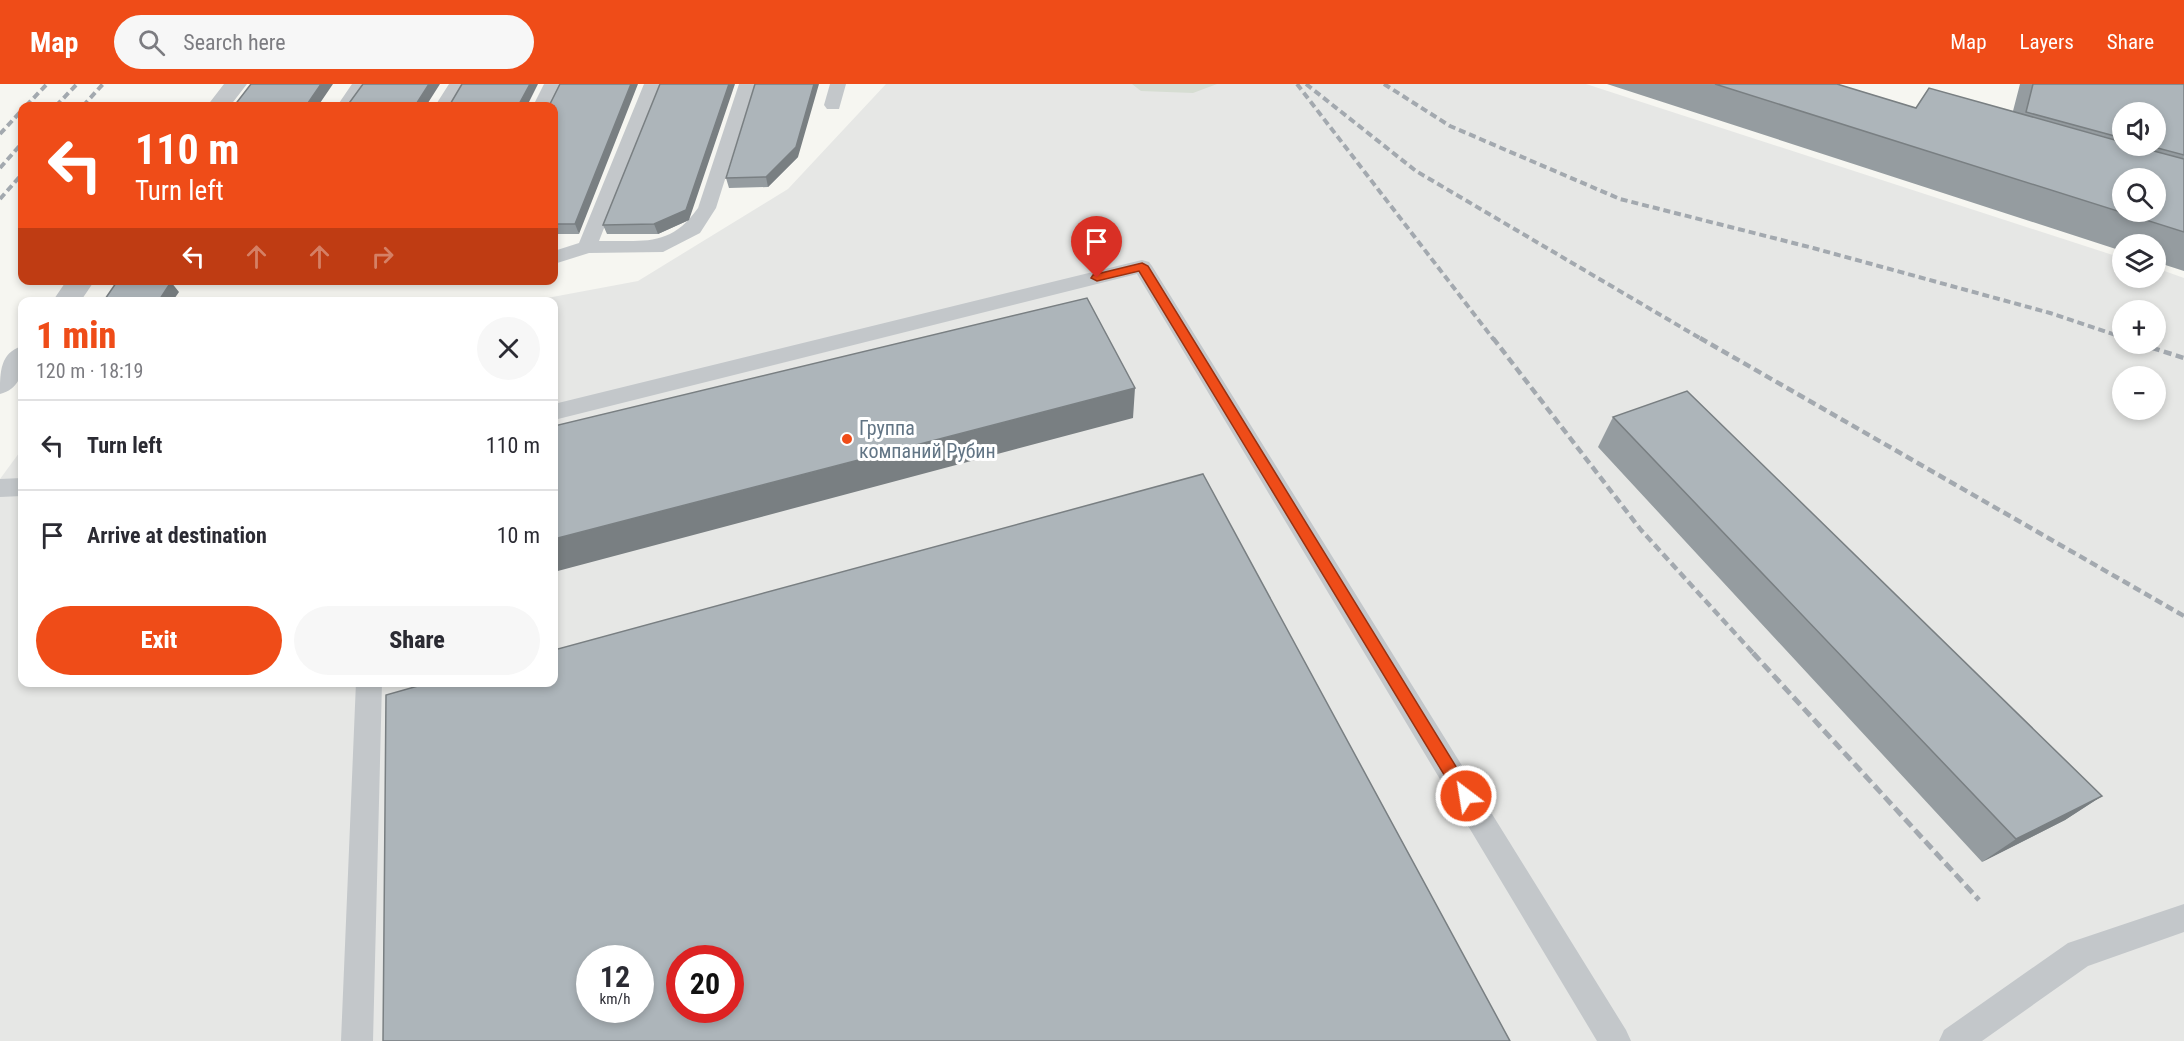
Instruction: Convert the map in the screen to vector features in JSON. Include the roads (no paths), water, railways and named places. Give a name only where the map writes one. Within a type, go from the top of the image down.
[{"type":"street","points":[[221,102],[236,84]]},
{"type":"street","points":[[69,297],[78,285]]},
{"type":"street","points":[[0,384],[18,361]]},
{"type":"lane","points":[[348,102],[360,84]]},
{"type":"lane","points":[[446,102],[457,84]]},
{"type":"lane","points":[[543,102],[552,84]]},
{"type":"lane","points":[[587,247],[652,84]]},
{"type":"lane","points":[[558,257],[587,247],[663,246],[693,229],[708,208],[747,84]]},
{"type":"lane","points":[[833,105],[838,84]]},
{"type":"lane","points":[[558,411],[1142,266],[1615,1041]]},
{"type":"lane","points":[[0,488],[18,487]]},
{"type":"lane","points":[[357,1041],[369,687]]},
{"type":"lane","points":[[1955,1041],[2079,954],[2184,918]]},
{"type":"railway","points":[[30,102],[47,84]]},
{"type":"railway","points":[[60,102],[77,84]]},
{"type":"railway","points":[[87,102],[103,84]]},
{"type":"railway","points":[[1297,84],[1494,340]]},
{"type":"railway","points":[[1306,84],[1416,171],[1703,340]]},
{"type":"railway","points":[[1384,84],[1450,126],[1620,199],[1813,248],[2050,313],[2112,334]]},
{"type":"railway","points":[[0,134],[18,114]]},
{"type":"railway","points":[[0,168],[18,148]]},
{"type":"railway","points":[[0,199],[18,179]]},
{"type":"railway","points":[[1493,338],[1641,530],[1754,654]]},
{"type":"railway","points":[[1700,338],[2184,616]]},
{"type":"railway","points":[[2166,352],[2184,358]]},
{"type":"railway","points":[[1753,653],[1979,900]]},
{"type":"place","name":"Группа компаний Рубин","points":[[847,439]]}]
